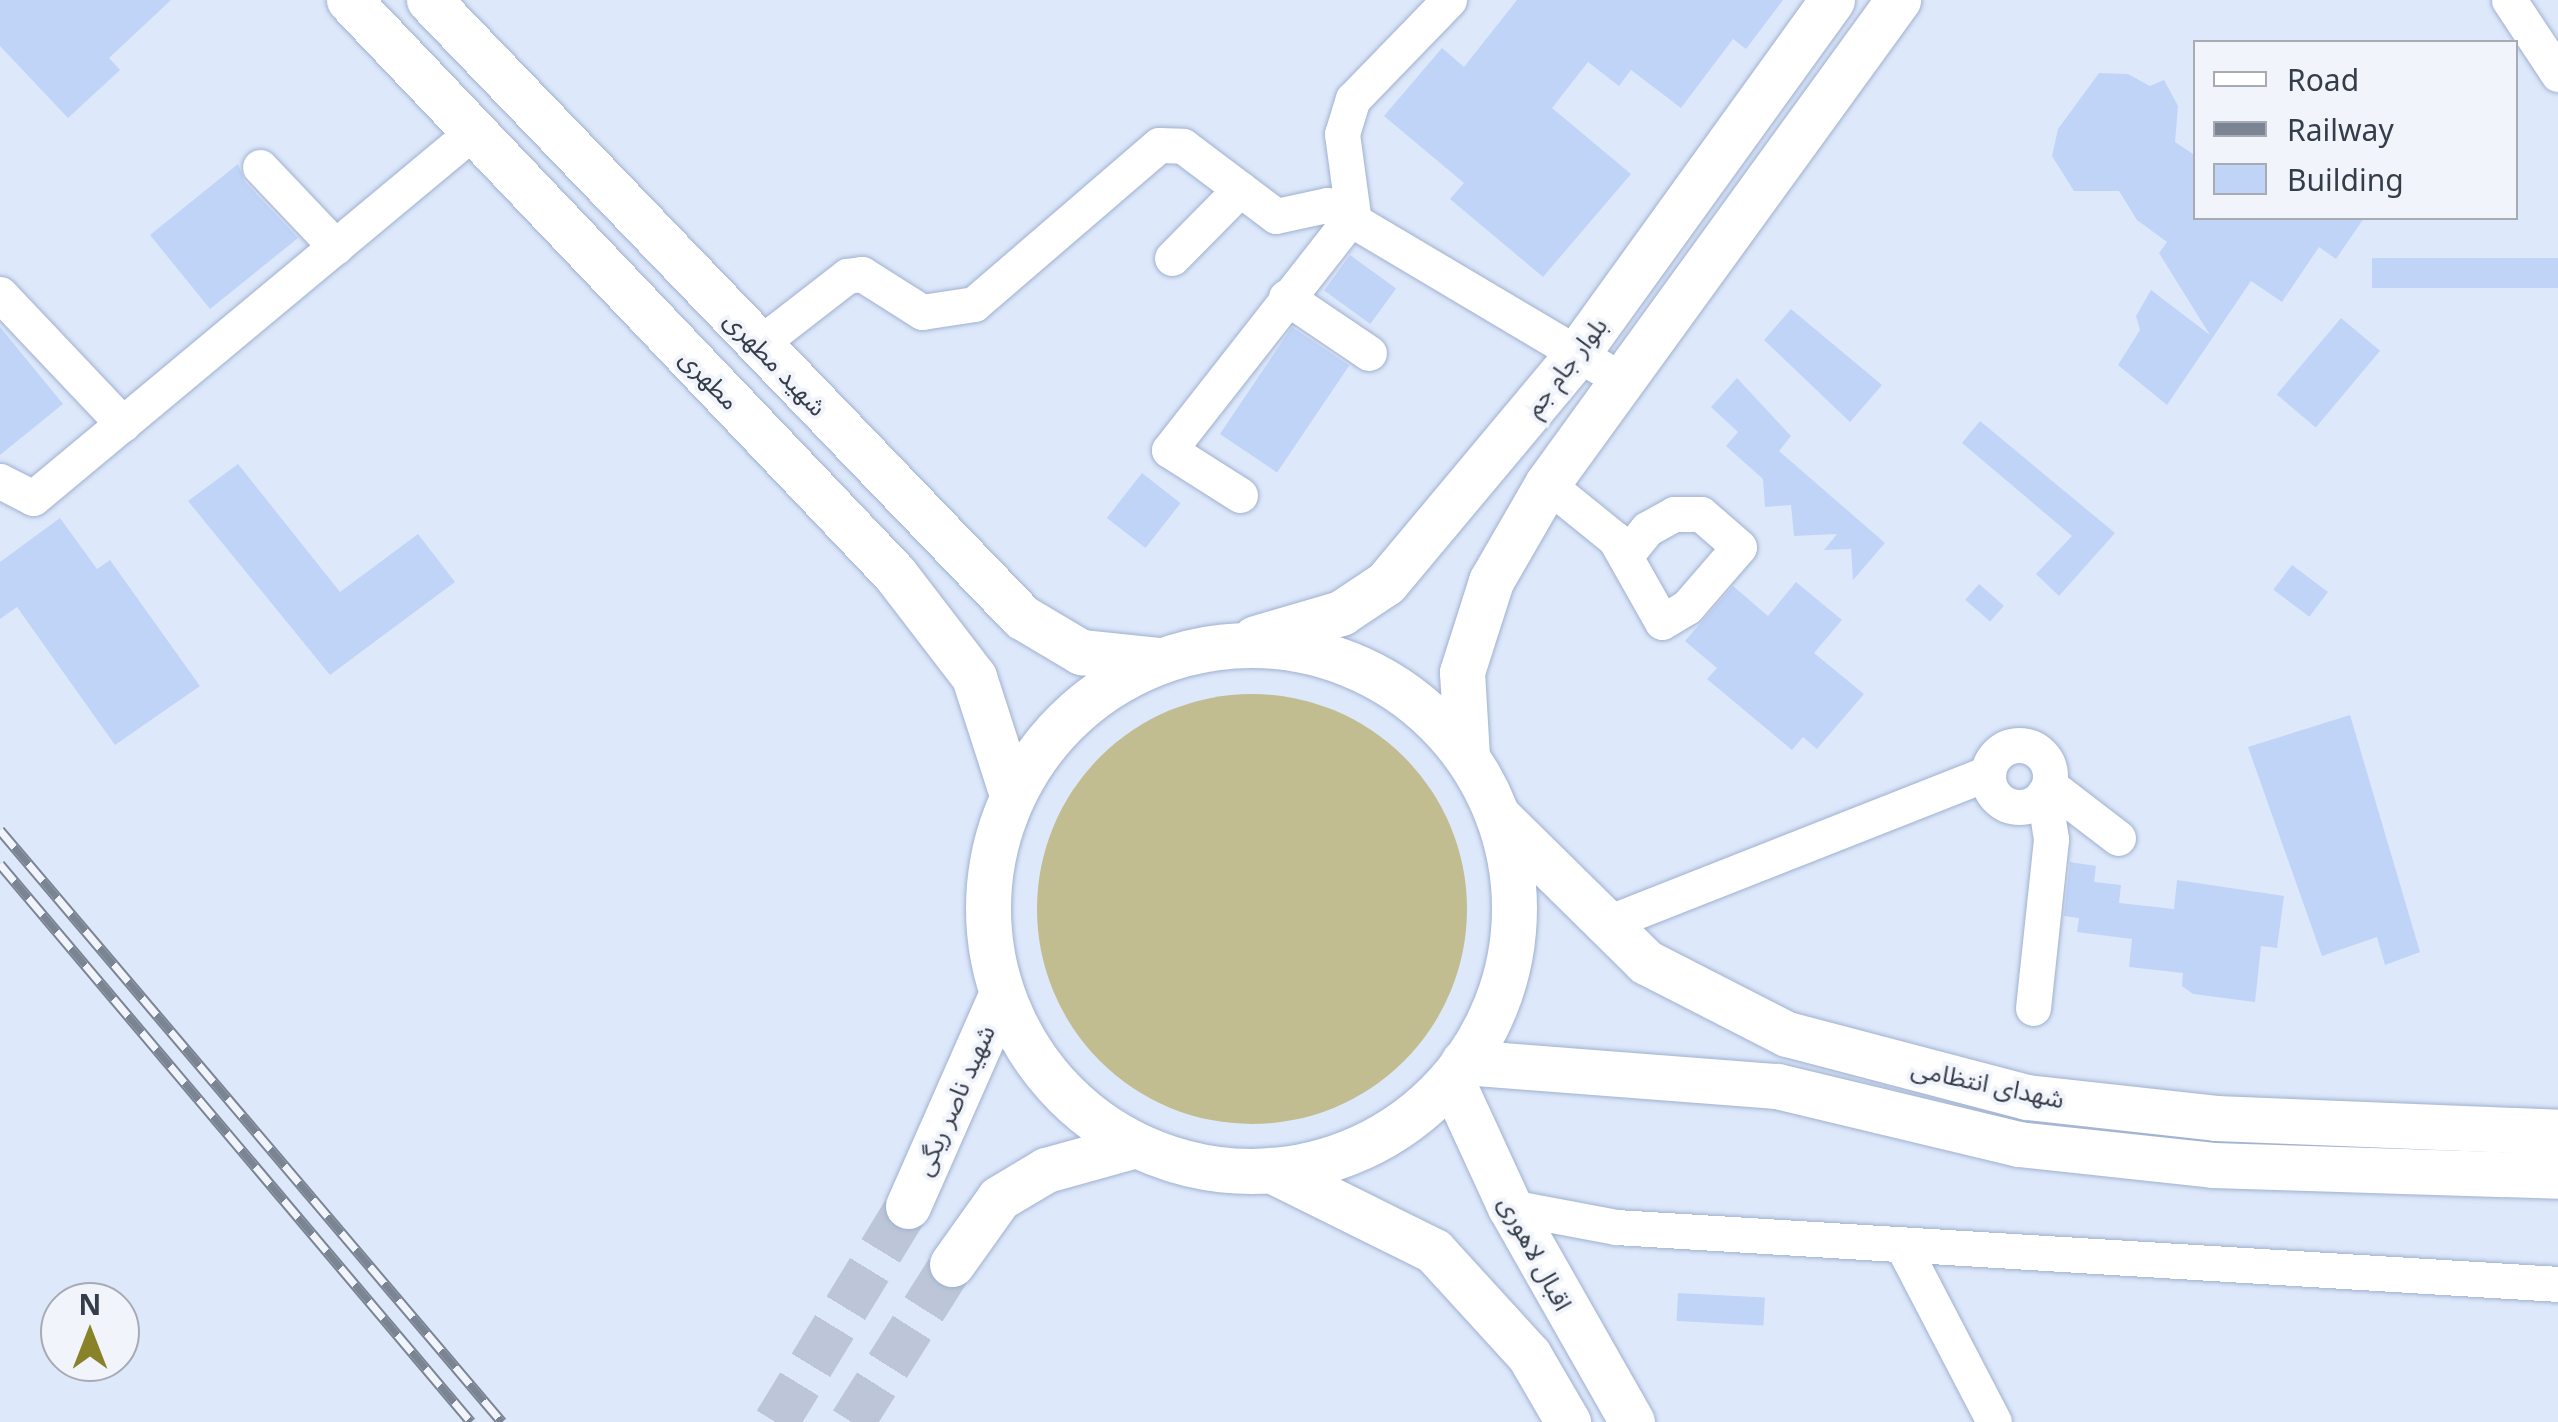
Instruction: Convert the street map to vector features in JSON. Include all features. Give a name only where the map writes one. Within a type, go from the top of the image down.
[{"type":"main road","name":"مطهری","points":[[349,0],[895,574],[974,678],[1012,795]]},
{"type":"main road","name":"شهید مطهری","points":[[430,0],[1022,617],[1081,652],[1160,660]]},
{"type":"main road","name":"بلوار جام جم","points":[[1227,645],[1341,613],[1386,584],[1578,352],[1832,0]]},
{"type":"main road","points":[[1467,756],[1460,700],[1473,625],[1548,484],[1898,0]]},
{"type":"main road","points":[[1227,645],[1296,648],[1362,668],[1420,705],[1467,756],[1499,816],[1514,884],[1512,953],[1490,1019],[1457,1071],[1401,1124],[1339,1156],[1271,1170],[1202,1166],[1136,1145],[1078,1107],[1032,1056],[1001,995],[988,911],[991,860],[1012,795],[1049,738],[1099,692],[1160,660],[1227,645]]},
{"type":"main road","name":"شهدای انتظامی","points":[[1499,816],[1602,926],[1646,962],[1786,1034],[2027,1097],[2369,1125],[2558,1132]]},
{"type":"main road","name":"شهید ناصر ریگی","points":[[908,1206],[1001,995]]},
{"type":"main road","name":"شهدای انتظامی","points":[[1457,1071],[1777,1086],[2018,1144],[2213,1165],[2558,1176]]},
{"type":"main road","name":"اقبال لاهوری","points":[[1457,1071],[1510,1207],[1632,1422]]},
{"type":"main road","points":[[2366,1170],[2369,1125]]},
{"type":"main road","points":[[952,1264],[999,1198],[1046,1170],[1136,1145]]},
{"type":"main road","points":[[1271,1170],[1391,1223],[1434,1251],[1528,1355],[1568,1422]]},
{"type":"street","points":[[1240,496],[1169,450],[1352,215],[1342,134],[1353,99],[1449,0]]},
{"type":"street","points":[[2509,0],[2558,74]]},
{"type":"street","points":[[0,480],[33,498],[474,132]]},
{"type":"street","points":[[758,345],[847,276],[862,274],[922,312],[974,304],[1159,144],[1183,146],[1276,216],[1327,205],[1352,215],[1623,381]]},
{"type":"street","points":[[260,167],[336,248]]},
{"type":"street","points":[[1172,258],[1240,190]]},
{"type":"street","points":[[0,294],[123,424]]},
{"type":"street","points":[[1286,296],[1368,353]]},
{"type":"street","points":[[1548,484],[1627,554]]},
{"type":"street","points":[[1602,926],[1988,774],[2003,748],[2024,744],[2048,764],[2046,790],[2051,839],[2033,1008]]},
{"type":"street","points":[[1988,774],[1992,792],[2008,805],[2028,806],[2046,790]]},
{"type":"street","points":[[2046,790],[2118,838]]},
{"type":"street","points":[[1510,1207],[1616,1227],[2558,1284]]},
{"type":"street","points":[[1902,1245],[1994,1422]]},
{"type":"shaded area","points":[[1252,694],[1294,698],[1334,711],[1371,730],[1404,757],[1431,790],[1450,827],[1463,867],[1467,909],[1463,951],[1450,991],[1431,1028],[1404,1061],[1371,1088],[1334,1107],[1294,1120],[1252,1124],[1210,1120],[1170,1107],[1133,1088],[1100,1061],[1073,1028],[1054,991],[1041,951],[1037,909],[1041,867],[1054,827],[1073,790],[1100,757],[1133,730],[1170,711],[1210,698]]},
{"type":"building","points":[[0,0],[171,0],[109,58],[120,70],[68,118],[0,46]]},
{"type":"building","points":[[1517,0],[1783,0],[1746,49],[1733,39],[1681,108],[1631,70],[1619,86],[1588,62],[1552,108],[1631,174],[1543,277],[1450,199],[1464,183],[1384,116],[1442,48],[1464,67]]},
{"type":"building","points":[[2099,73],[2128,74],[2150,86],[2164,80],[2178,106],[2175,142],[2193,154],[2193,220],[2363,220],[2336,259],[2319,247],[2282,302],[2251,281],[2167,405],[2118,365],[2140,330],[2136,316],[2151,290],[2210,335],[2159,253],[2167,242],[2137,220],[2119,191],[2074,191],[2052,156],[2058,129]]},
{"type":"building","points":[[238,164],[245,182],[298,238],[210,309],[150,235]]},
{"type":"building","points":[[1350,255],[1396,289],[1370,324],[1324,291]]},
{"type":"building","points":[[2372,258],[2558,258],[2558,288],[2372,288]]},
{"type":"building","points":[[1791,309],[1882,385],[1850,422],[1764,340]]},
{"type":"building","points":[[2341,318],[2380,351],[2316,427],[2277,395]]},
{"type":"building","points":[[0,327],[63,404],[0,455]]},
{"type":"building","points":[[1292,327],[1349,366],[1277,473],[1220,434]]},
{"type":"building","points":[[1737,378],[1791,436],[1779,451],[1885,543],[1853,580],[1851,549],[1824,550],[1837,534],[1794,536],[1791,505],[1765,507],[1763,479],[1726,446],[1738,432],[1711,407]]},
{"type":"building","points":[[1980,421],[2115,533],[2059,596],[2036,574],[2072,536],[1962,443]]},
{"type":"building","points":[[238,464],[340,592],[418,534],[455,582],[330,675],[188,501]]},
{"type":"building","points":[[1142,473],[1181,503],[1146,548],[1107,518]]},
{"type":"building","points":[[60,518],[97,569],[110,560],[200,686],[115,745],[17,607],[0,619],[0,562]]},
{"type":"building","points":[[2292,565],[2328,592],[2309,617],[2273,590]]},
{"type":"building","points":[[1796,582],[1842,620],[1814,653],[1864,694],[1817,749],[1803,737],[1792,750],[1707,679],[1717,668],[1685,641],[1733,586],[1768,616]]},
{"type":"building","points":[[1979,584],[2004,606],[1990,621],[1965,600]]},
{"type":"building","points":[[2350,715],[2420,952],[2385,965],[2377,937],[2322,956],[2248,747]]},
{"type":"building","points":[[2070,862],[2096,866],[2094,882],[2121,885],[2119,903],[2174,909],[2177,880],[2284,896],[2277,948],[2261,946],[2255,1002],[2193,994],[2182,986],[2183,973],[2129,967],[2132,939],[2077,932],[2079,918],[2064,916]]},
{"type":"building","points":[[1678,1293],[1765,1298],[1763,1326],[1677,1321]]},
{"type":"tunnel","points":[[776,1422],[908,1206]]},
{"type":"tunnel","points":[[852,1422],[952,1264]]},
{"type":"railway","points":[[0,830],[502,1422]]},
{"type":"railway","points":[[0,864],[471,1422]]}]
